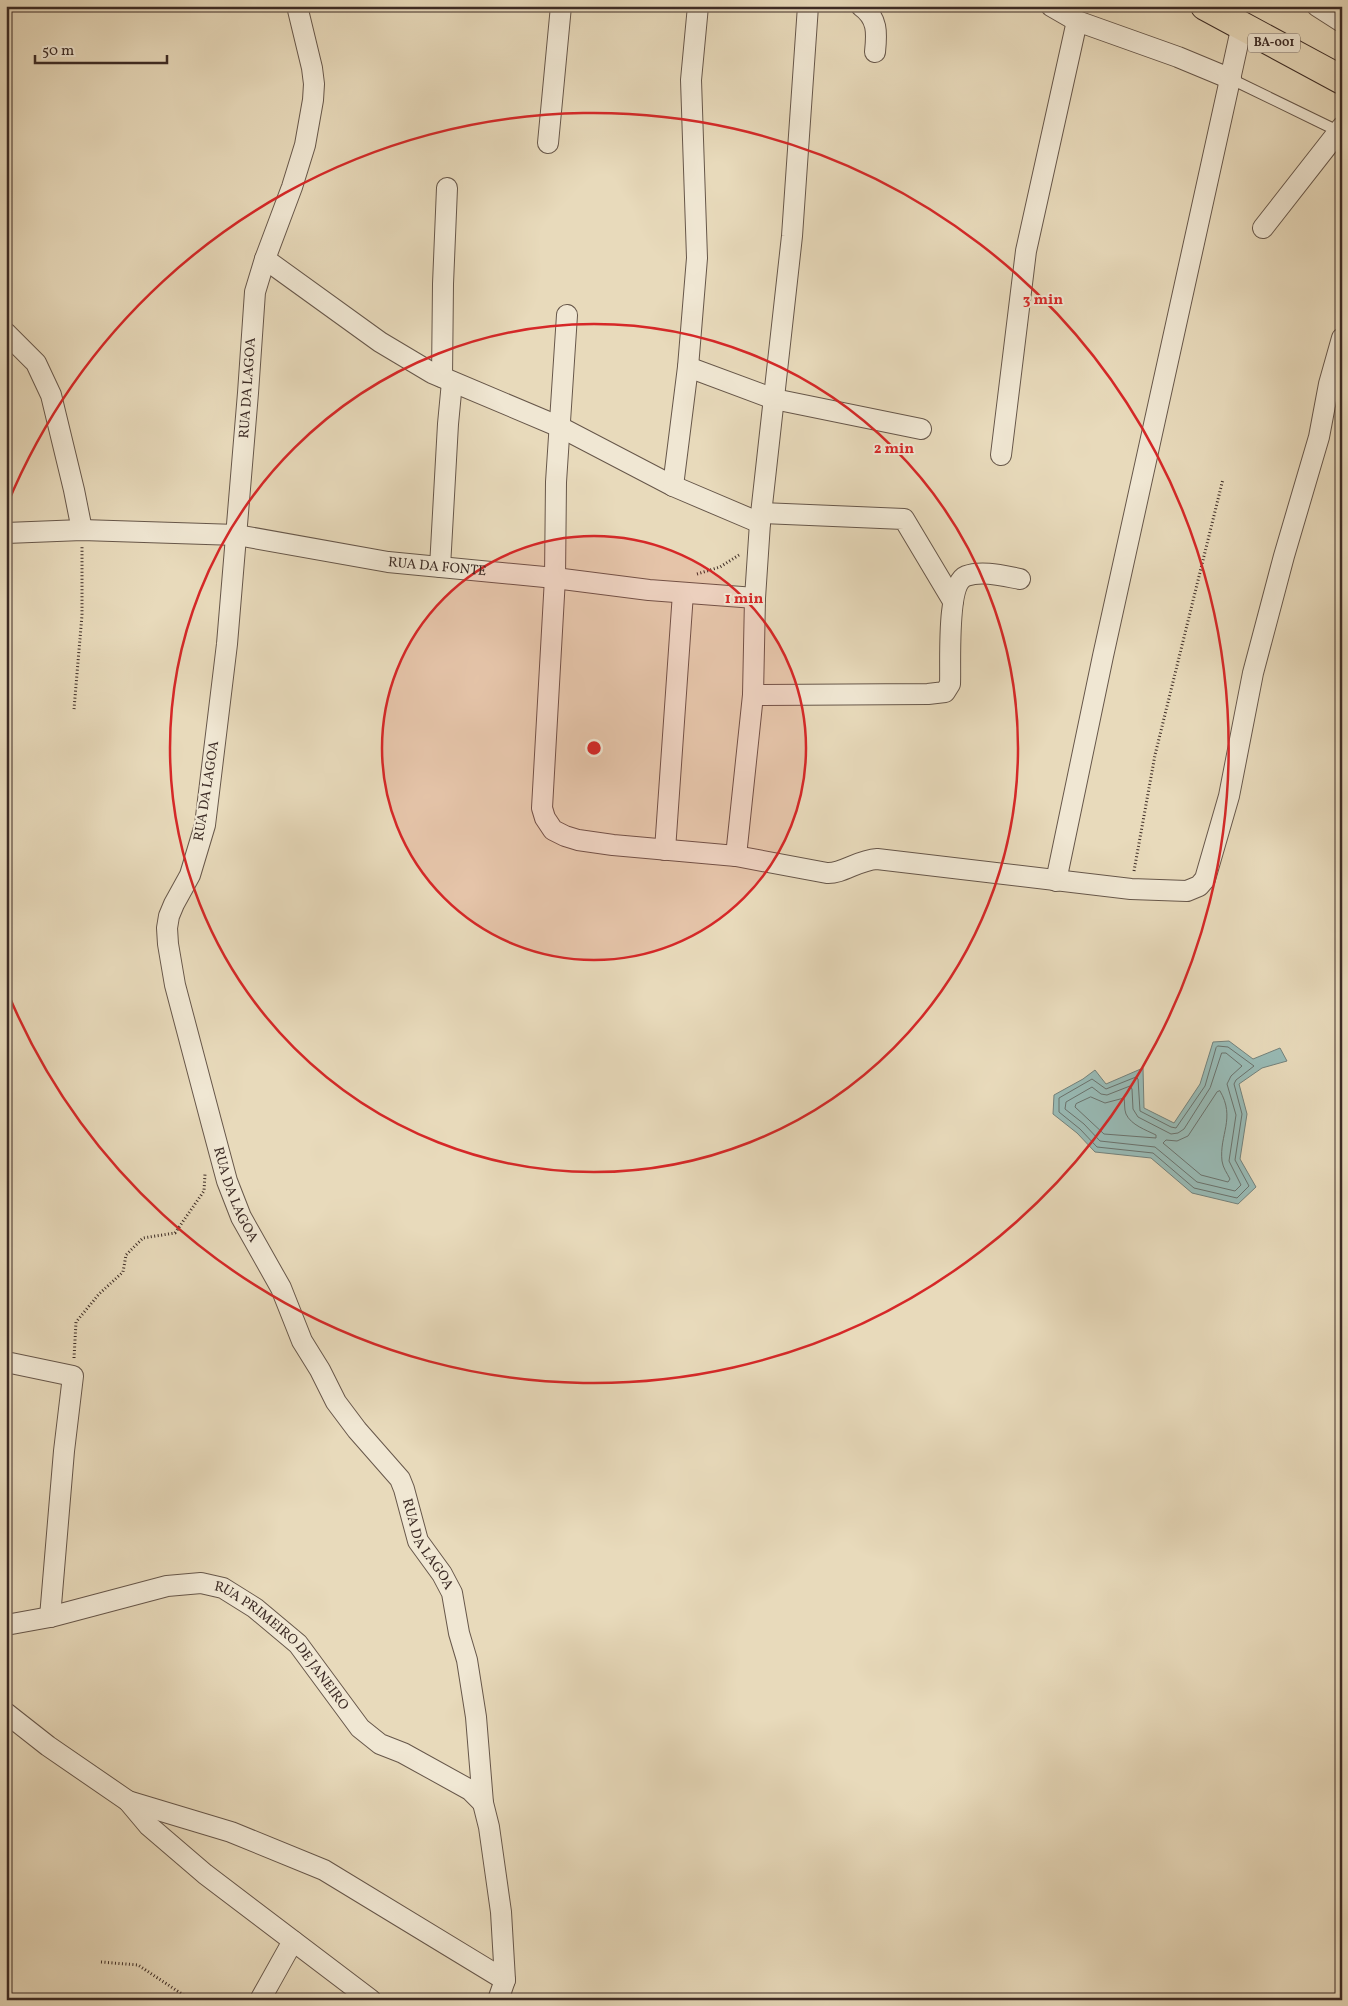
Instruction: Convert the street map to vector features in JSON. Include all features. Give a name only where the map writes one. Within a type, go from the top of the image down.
[{"type":"main road","name":"BA-001","points":[[1205,6],[1342,80]]},
{"type":"street","name":"RUA DA LAGOA","points":[[297,6],[312,68],[313,100],[305,145],[254,292],[237,535],[227,644],[205,825],[190,875],[174,904],[167,928],[175,985],[227,1181],[241,1216],[281,1288],[302,1342],[320,1370],[336,1402],[357,1430],[400,1479],[418,1540],[442,1574],[452,1593],[459,1633],[467,1660],[476,1718],[483,1803],[489,1827],[500,1904],[505,1980]]},
{"type":"street","points":[[548,143],[561,6]]},
{"type":"street","points":[[673,486],[688,367],[697,258],[691,80],[698,6]]},
{"type":"street","points":[[736,856],[753,695],[755,598],[760,526],[792,236],[808,6]]},
{"type":"street","points":[[861,6],[868,12],[876,24],[875,52]]},
{"type":"street","points":[[1051,6],[1077,21],[1170,54],[1231,79]]},
{"type":"street","points":[[1317,6],[1342,22]]},
{"type":"street","points":[[1001,455],[1026,251],[1077,21]]},
{"type":"street","points":[[1056,881],[1103,656],[1242,26]]},
{"type":"street","points":[[1263,228],[1340,129]]},
{"type":"street","points":[[440,567],[448,424],[443,284],[447,188]]},
{"type":"street","points":[[264,259],[380,342],[432,373],[560,427],[673,486],[760,526],[904,519],[953,601]]},
{"type":"street","points":[[567,315],[556,482],[555,578],[542,808],[545,818],[553,830],[578,840],[736,856],[827,873],[838,872],[856,863],[877,859],[1131,889],[1187,891],[1199,886],[1205,879],[1229,796],[1253,673],[1284,556],[1319,437],[1342,338]]},
{"type":"street","points":[[6,333],[36,362],[51,395],[82,530]]},
{"type":"street","points":[[688,367],[774,399],[921,429]]},
{"type":"street","name":"RUA DA FONTE","points":[[6,533],[119,530],[237,535],[327,552],[440,567],[683,593],[755,598]]},
{"type":"street","points":[[753,695],[928,694],[945,692],[950,684],[953,601],[959,583],[968,576],[998,575],[1020,579]]},
{"type":"street","points":[[665,850],[683,593]]},
{"type":"street","points":[[6,1362],[73,1376],[64,1451],[50,1617]]},
{"type":"street","name":"RUA PRIMEIRO DE JANEIRO","points":[[6,1625],[50,1617],[167,1586],[201,1583],[223,1588],[255,1608],[298,1644],[360,1728],[380,1744],[403,1753],[470,1790],[483,1803]]},
{"type":"street","points":[[6,1713],[48,1746],[128,1801],[149,1826],[205,1874],[371,2000]]},
{"type":"street","points":[[128,1801],[231,1832],[324,1870],[505,1980],[498,2000]]},
{"type":"street","points":[[260,2000],[293,1940]]},
{"type":"lane","points":[[1231,79],[1340,129]]},
{"type":"path","points":[[1131,889],[1155,755],[1223,478]]},
{"type":"path","points":[[695,575],[720,567],[760,526]]},
{"type":"path","points":[[74,709],[82,615],[82,530]]},
{"type":"path","points":[[73,1376],[76,1322],[99,1294],[123,1272],[126,1255],[143,1238],[174,1232],[204,1191],[206,1166]]},
{"type":"path","points":[[101,1962],[138,1965],[191,2000]]},
{"type":"water","points":[[1229,1041],[1253,1059],[1280,1048],[1287,1061],[1262,1068],[1239,1084],[1247,1114],[1240,1159],[1256,1187],[1238,1204],[1192,1193],[1151,1158],[1095,1152],[1077,1133],[1053,1114],[1054,1095],[1095,1070],[1106,1084],[1143,1068],[1144,1108],[1174,1123],[1200,1084],[1213,1042]]}]
